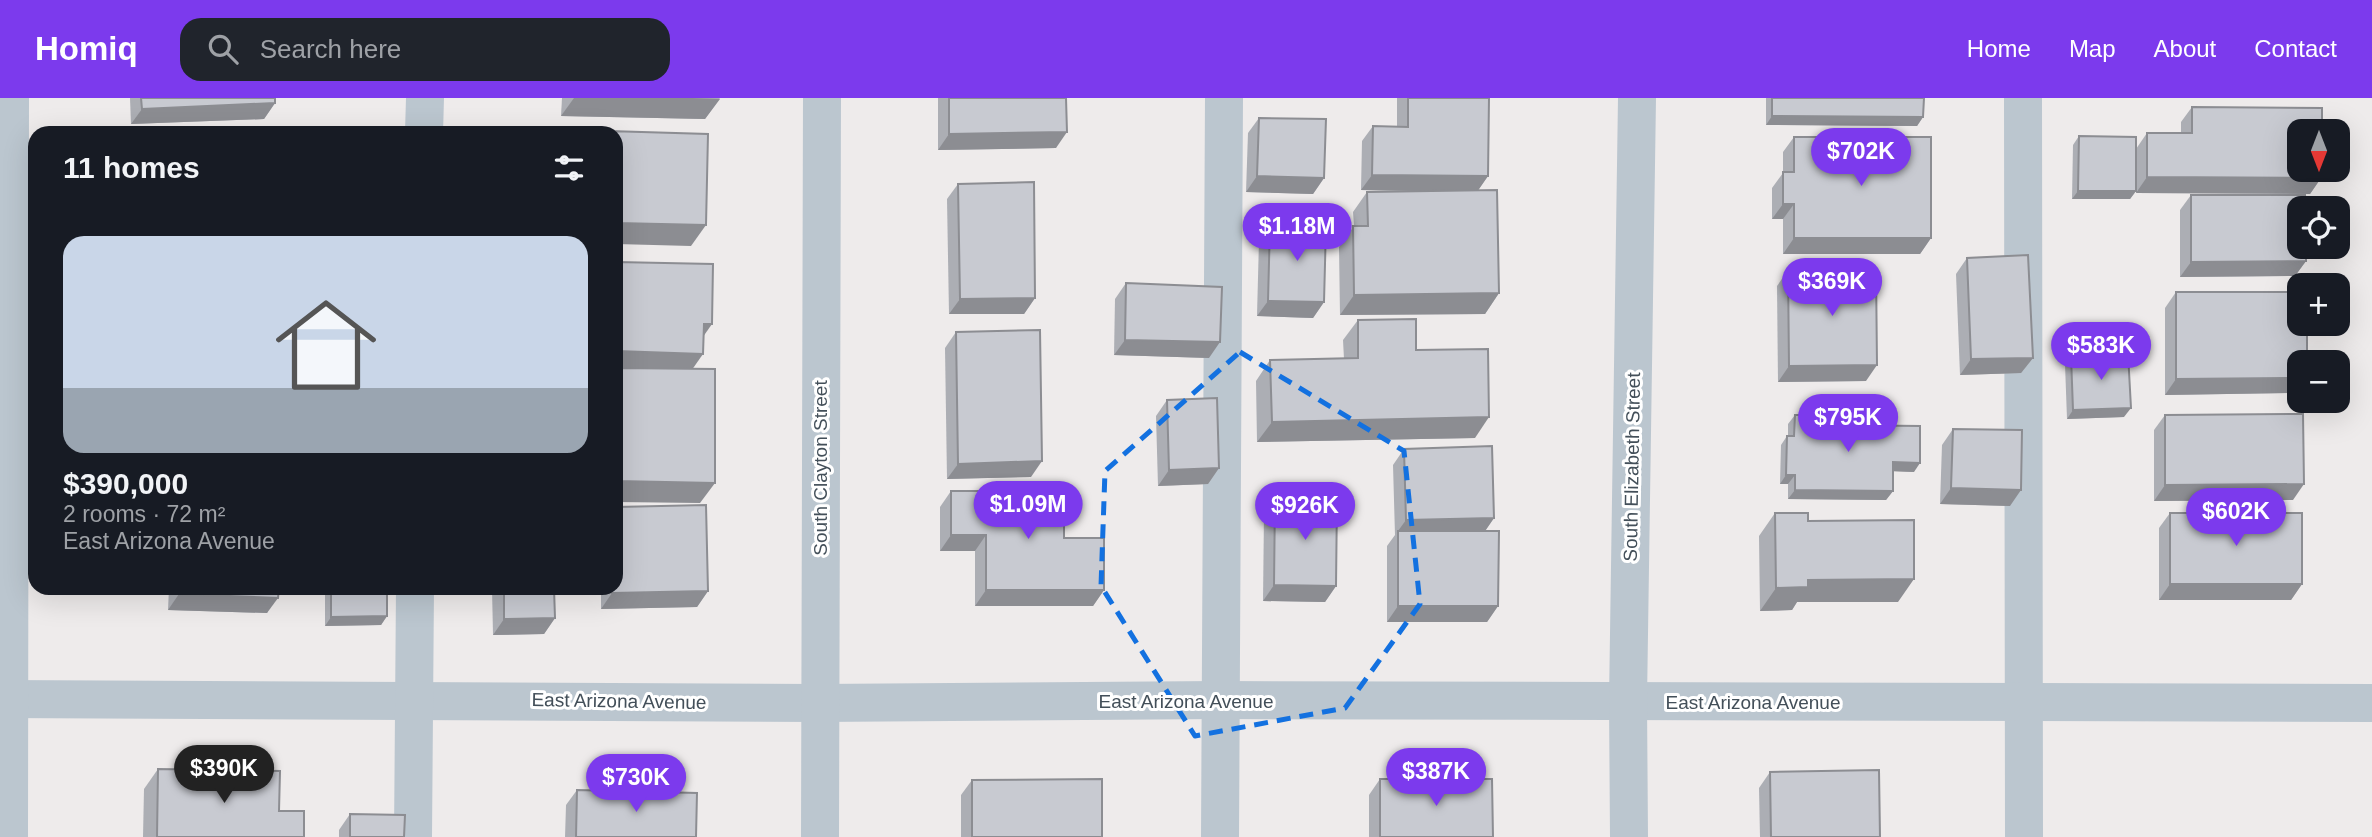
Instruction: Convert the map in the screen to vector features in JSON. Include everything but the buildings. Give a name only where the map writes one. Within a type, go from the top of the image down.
[{"type":"street","points":[[9,837],[5,699],[10,98]]},
{"type":"street","points":[[424,126],[425,98]]},
{"type":"street","name":"South Clayton Street","points":[[820,837],[822,98]]},
{"type":"street","points":[[1220,837],[1224,98]]},
{"type":"street","name":"South Elizabeth Street","points":[[1629,837],[1628,701],[1637,98]]},
{"type":"street","points":[[2023,98],[2024,837]]},
{"type":"street","points":[[413,837],[415,595]]},
{"type":"street","name":"East Arizona Avenue","points":[[5,699],[819,703],[1220,700],[2372,703]]},
{"type":"highlighted area","points":[[1240,352],[1404,451],[1420,604],[1345,708],[1195,736],[1101,586],[1105,471]]}]
